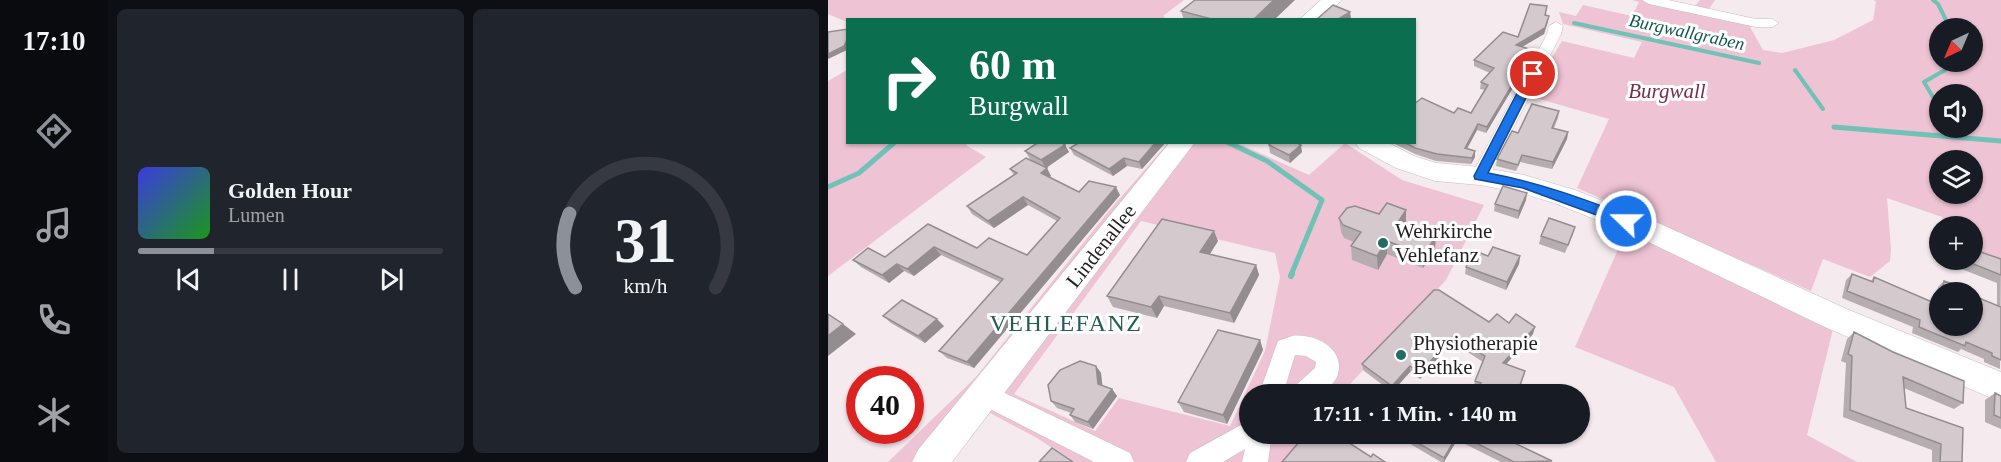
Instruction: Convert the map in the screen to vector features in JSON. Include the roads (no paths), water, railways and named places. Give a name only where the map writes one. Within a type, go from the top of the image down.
[{"type":"street","points":[[1310,18],[1333,0]]},
{"type":"street","points":[[1649,0],[1756,23],[1772,22]]},
{"type":"street","points":[[1480,176],[1554,34],[1556,26]]},
{"type":"street","name":"Lindenallee","points":[[930,462],[1181,144]]},
{"type":"street","points":[[1371,144],[1405,162],[1435,172],[1480,176],[1535,187],[1646,229],[1838,319],[2001,387]]},
{"type":"street","points":[[1274,384],[1286,348],[1295,345],[1315,348],[1327,358],[1327,373],[1314,384]]},
{"type":"street","points":[[984,394],[1121,462]]},
{"type":"street","points":[[1198,462],[1239,438]]},
{"type":"street","points":[[1255,462],[1258,444]]},
{"type":"waterway","points":[[1933,0],[1938,4],[1945,18]]},
{"type":"waterway","name":"Burgwallgraben","points":[[1574,23],[1759,63]]},
{"type":"waterway","name":"Burgwallgraben","points":[[1795,70],[1823,109]]},
{"type":"waterway","points":[[1929,90],[1924,82],[1942,72]]},
{"type":"waterway","name":"Burgwallgraben","points":[[1834,127],[2001,141]]},
{"type":"waterway","name":"Burgwallgraben","points":[[828,187],[859,173],[893,144]]},
{"type":"waterway","name":"Burgwallgraben","points":[[1231,144],[1267,161],[1322,200],[1291,275]]},
{"type":"place","name":"Wehrkirche Vehlefanz","points":[[1383,243]]},
{"type":"place","name":"Physiotherapie Bethke","points":[[1401,355]]},
{"type":"district","name":"VEHLEFANZ","points":[[1066,323]]},
{"type":"park label","name":"Burgwall","points":[[1667,91]]}]
